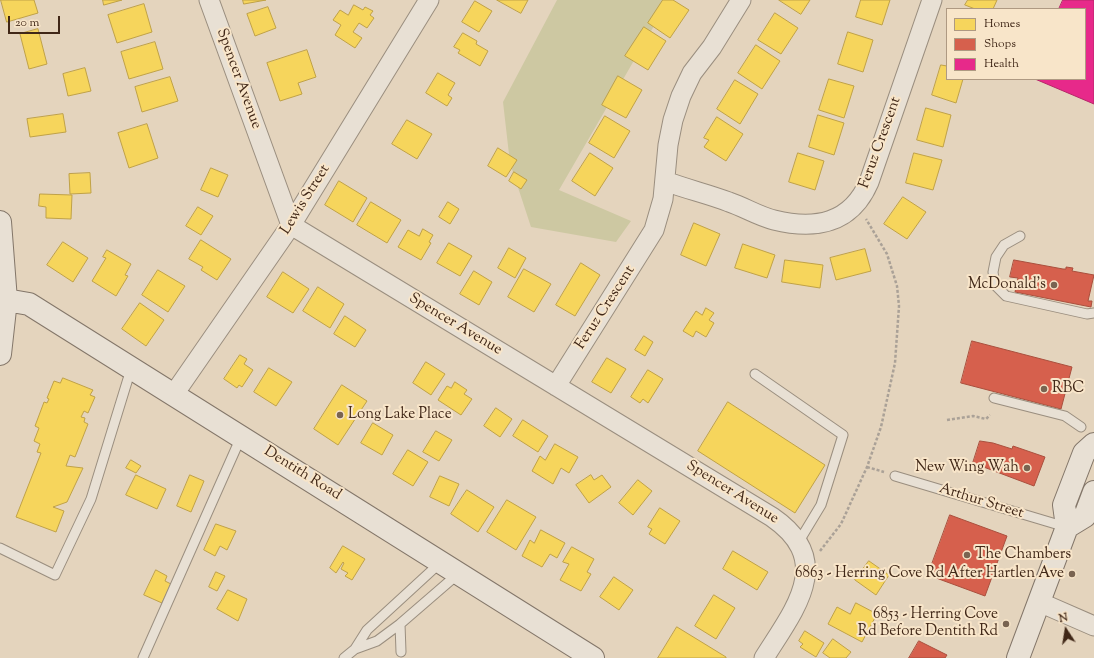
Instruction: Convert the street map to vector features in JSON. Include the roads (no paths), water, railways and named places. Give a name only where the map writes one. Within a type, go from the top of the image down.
[{"type":"main road","points":[[0,222],[6,300],[0,354]]},
{"type":"main road","name":"Dentith Road","points":[[6,300],[29,304],[242,436],[593,658]]},
{"type":"main road","points":[[1018,658],[1068,528],[1064,505],[1084,453],[1088,435]]},
{"type":"main road","points":[[1068,528],[1085,516],[1094,492]]},
{"type":"street","name":"Spencer Avenue","points":[[209,0],[291,225],[772,517],[784,526],[798,544],[806,566],[806,577],[799,602],[764,658]]},
{"type":"street","name":"Lewis Street","points":[[174,394],[291,225],[429,0]]},
{"type":"street","name":"Feruz Crescent","points":[[556,386],[654,230],[663,199],[671,129],[681,96],[697,66],[712,47],[741,0]]},
{"type":"street","name":"Feruz Crescent","points":[[665,181],[712,195],[773,220],[816,225],[836,219],[857,202],[866,188],[879,156],[898,96],[932,0]]},
{"type":"street","points":[[1039,602],[1094,626]]},
{"type":"lane","points":[[1020,236],[1004,245],[996,257],[993,272],[995,285],[1006,296],[1087,314],[1094,313]]},
{"type":"lane","points":[[0,548],[55,575],[91,499],[132,367]]},
{"type":"lane","points":[[755,374],[843,435],[821,505],[798,544]]},
{"type":"lane","points":[[994,398],[1066,416],[1088,435]]},
{"type":"lane","points":[[142,658],[242,436]]},
{"type":"lane","name":"Arthur Street","points":[[895,476],[1068,528]]},
{"type":"lane","points":[[344,658],[355,649],[367,630],[441,562]]},
{"type":"lane","points":[[355,649],[377,641],[400,624],[459,573]]},
{"type":"lane","points":[[400,624],[401,652]]},
{"type":"place","name":"McDonald's","points":[[1054,285]]},
{"type":"place","name":"RBC","points":[[1044,389]]},
{"type":"place","name":"Long Lake Place","points":[[340,415]]},
{"type":"place","name":"New Wing Wah","points":[[1027,468]]},
{"type":"place","name":"The Chambers","points":[[967,555]]},
{"type":"place","name":"6863 - Herring Cove Rd After Hartlen Ave","points":[[1072,574]]},
{"type":"place","name":"6853 - Herring Cove Rd Before Dentith Rd","points":[[1006,624]]}]
